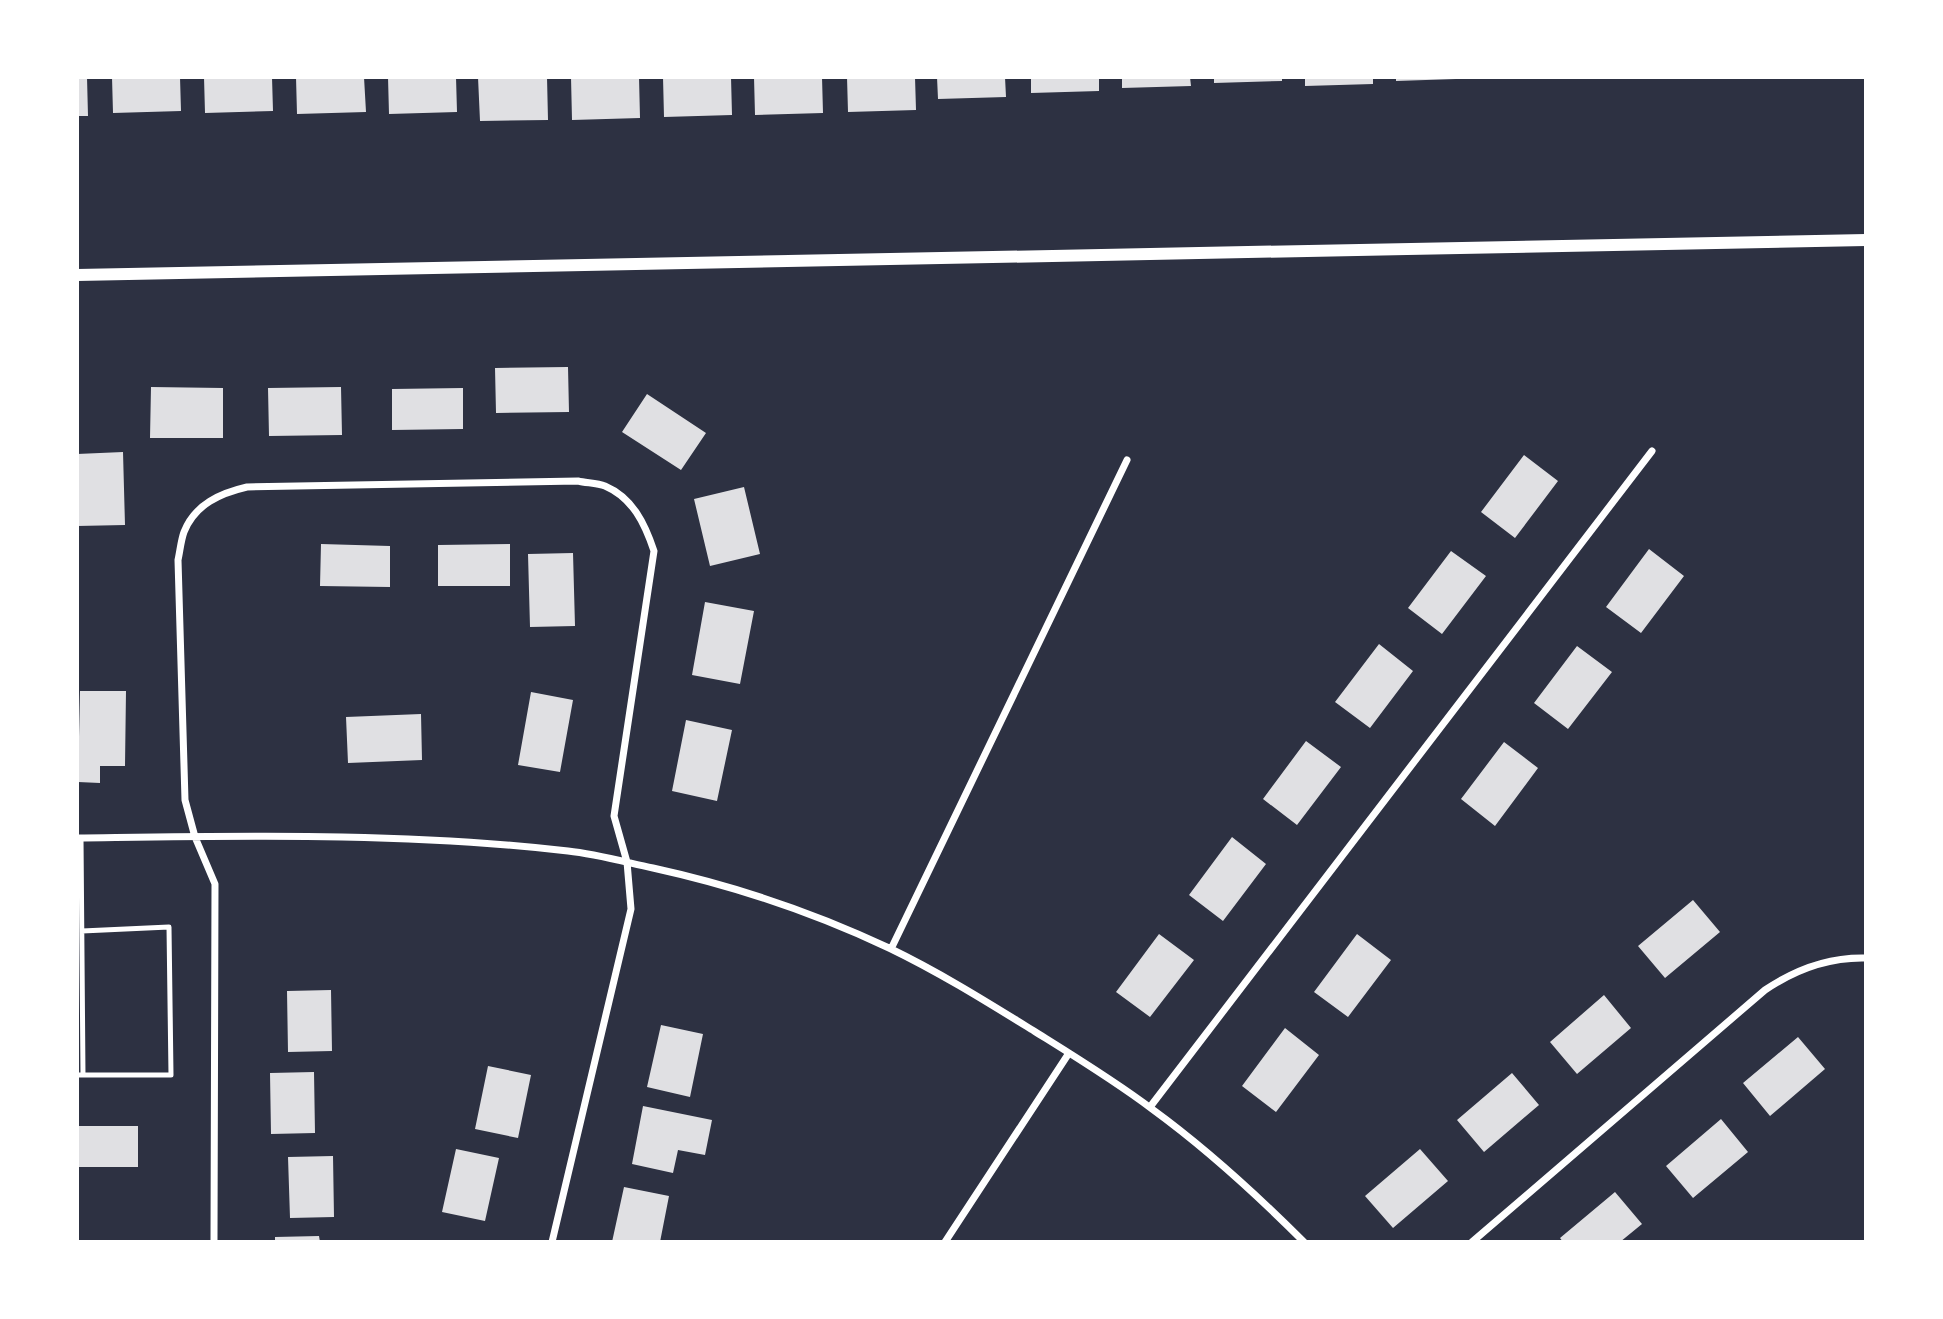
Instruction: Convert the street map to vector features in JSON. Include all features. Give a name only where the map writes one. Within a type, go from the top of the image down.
[{"type":"street","points":[[77,275],[1866,240]]},
{"type":"street","points":[[1150,1107],[1652,451]]},
{"type":"street","points":[[891,949],[1128,460]]},
{"type":"street","points":[[214,1242],[215,884],[195,837],[185,800],[178,560],[184,531],[201,507],[221,493],[247,487],[578,481],[605,486],[629,502],[646,526],[654,551],[614,816],[627,862],[631,909],[552,1242]]},
{"type":"street","points":[[79,838],[400,838],[570,851],[714,882],[774,900],[832,922],[891,949],[961,986],[1069,1053],[1150,1107],[1220,1162],[1304,1242]]},
{"type":"street","points":[[1472,1242],[1765,990],[1786,975],[1806,967],[1840,959],[1866,958]]},
{"type":"street","points":[[945,1242],[1069,1053]]},
{"type":"lane","points":[[79,838],[82,931],[80,1075],[171,1075],[169,927],[82,931]]},
{"type":"building","points":[[77,77],[87,77],[88,116],[77,116]]},
{"type":"building","points":[[112,77],[180,77],[181,111],[113,113]]},
{"type":"building","points":[[204,77],[272,77],[273,111],[205,113]]},
{"type":"building","points":[[296,77],[364,77],[366,112],[297,114]]},
{"type":"building","points":[[388,77],[456,77],[457,112],[389,114]]},
{"type":"building","points":[[478,77],[547,77],[548,120],[480,121]]},
{"type":"building","points":[[571,77],[639,77],[640,118],[572,120]]},
{"type":"building","points":[[663,77],[731,77],[732,115],[664,117]]},
{"type":"building","points":[[754,77],[822,77],[823,113],[755,115]]},
{"type":"building","points":[[847,77],[915,77],[916,110],[848,112]]},
{"type":"building","points":[[937,77],[1005,77],[1006,97],[938,99]]},
{"type":"building","points":[[1031,77],[1099,77],[1099,91],[1031,93]]},
{"type":"building","points":[[1122,77],[1190,77],[1191,86],[1122,88]]},
{"type":"building","points":[[1214,77],[1282,77],[1282,81],[1214,83]]},
{"type":"building","points":[[1305,77],[1373,77],[1373,84],[1305,86]]},
{"type":"building","points":[[1396,77],[1456,77],[1456,79],[1396,81]]},
{"type":"building","points":[[568,367],[569,412],[496,413],[495,368]]},
{"type":"building","points":[[151,387],[223,388],[223,438],[150,438]]},
{"type":"building","points":[[341,387],[342,435],[269,436],[268,388]]},
{"type":"building","points":[[463,388],[463,429],[392,430],[392,389]]},
{"type":"building","points":[[647,394],[706,433],[681,470],[622,432]]},
{"type":"building","points":[[123,452],[125,525],[77,526],[77,454]]},
{"type":"building","points":[[1524,455],[1558,481],[1515,538],[1481,512]]},
{"type":"building","points":[[744,487],[760,554],[710,566],[694,499]]},
{"type":"building","points":[[321,544],[390,546],[390,587],[320,586]]},
{"type":"building","points":[[510,544],[510,586],[438,586],[438,545]]},
{"type":"building","points":[[1649,549],[1684,576],[1641,633],[1606,607]]},
{"type":"building","points":[[1451,551],[1486,576],[1442,634],[1408,608]]},
{"type":"building","points":[[573,553],[575,626],[530,627],[528,554]]},
{"type":"building","points":[[705,602],[754,611],[740,684],[692,675]]},
{"type":"building","points":[[1379,644],[1413,671],[1370,728],[1335,702]]},
{"type":"building","points":[[1577,646],[1612,672],[1568,729],[1534,703]]},
{"type":"building","points":[[80,691],[126,691],[125,766],[100,766],[100,783],[78,782]]},
{"type":"building","points":[[531,692],[573,700],[560,772],[518,765]]},
{"type":"building","points":[[421,714],[422,760],[348,763],[346,717]]},
{"type":"building","points":[[686,720],[732,730],[717,801],[672,791]]},
{"type":"building","points":[[1306,741],[1341,767],[1297,825],[1263,799]]},
{"type":"building","points":[[1504,742],[1538,768],[1495,826],[1461,799]]},
{"type":"building","points":[[1232,837],[1266,864],[1223,921],[1189,895]]},
{"type":"building","points":[[1693,900],[1720,932],[1665,978],[1638,946]]},
{"type":"building","points":[[1159,934],[1194,960],[1150,1017],[1116,992]]},
{"type":"building","points":[[1357,934],[1391,960],[1348,1017],[1314,992]]},
{"type":"building","points":[[331,990],[332,1051],[288,1052],[287,991]]},
{"type":"building","points":[[1604,995],[1631,1028],[1577,1074],[1550,1042]]},
{"type":"building","points":[[661,1025],[703,1034],[690,1097],[647,1087]]},
{"type":"building","points":[[1285,1028],[1319,1055],[1276,1112],[1242,1086]]},
{"type":"building","points":[[1798,1037],[1825,1069],[1770,1116],[1743,1083]]},
{"type":"building","points":[[488,1066],[531,1075],[518,1138],[475,1129]]},
{"type":"building","points":[[314,1072],[315,1133],[271,1134],[270,1073]]},
{"type":"building","points":[[1512,1073],[1539,1105],[1484,1152],[1457,1120]]},
{"type":"building","points":[[643,1106],[712,1120],[705,1155],[678,1150],[673,1173],[632,1164]]},
{"type":"building","points":[[1721,1119],[1748,1152],[1693,1198],[1666,1166]]},
{"type":"building","points":[[77,1126],[138,1126],[138,1167],[77,1167]]},
{"type":"building","points":[[456,1149],[499,1158],[485,1221],[442,1212]]},
{"type":"building","points":[[1420,1149],[1448,1181],[1393,1228],[1365,1196]]},
{"type":"building","points":[[333,1156],[334,1217],[290,1218],[288,1157]]},
{"type":"building","points":[[624,1187],[669,1196],[660,1242],[612,1242]]},
{"type":"building","points":[[1615,1192],[1642,1224],[1620,1242],[1563,1242],[1560,1238]]},
{"type":"building","points":[[319,1236],[320,1242],[275,1242],[275,1237]]}]
